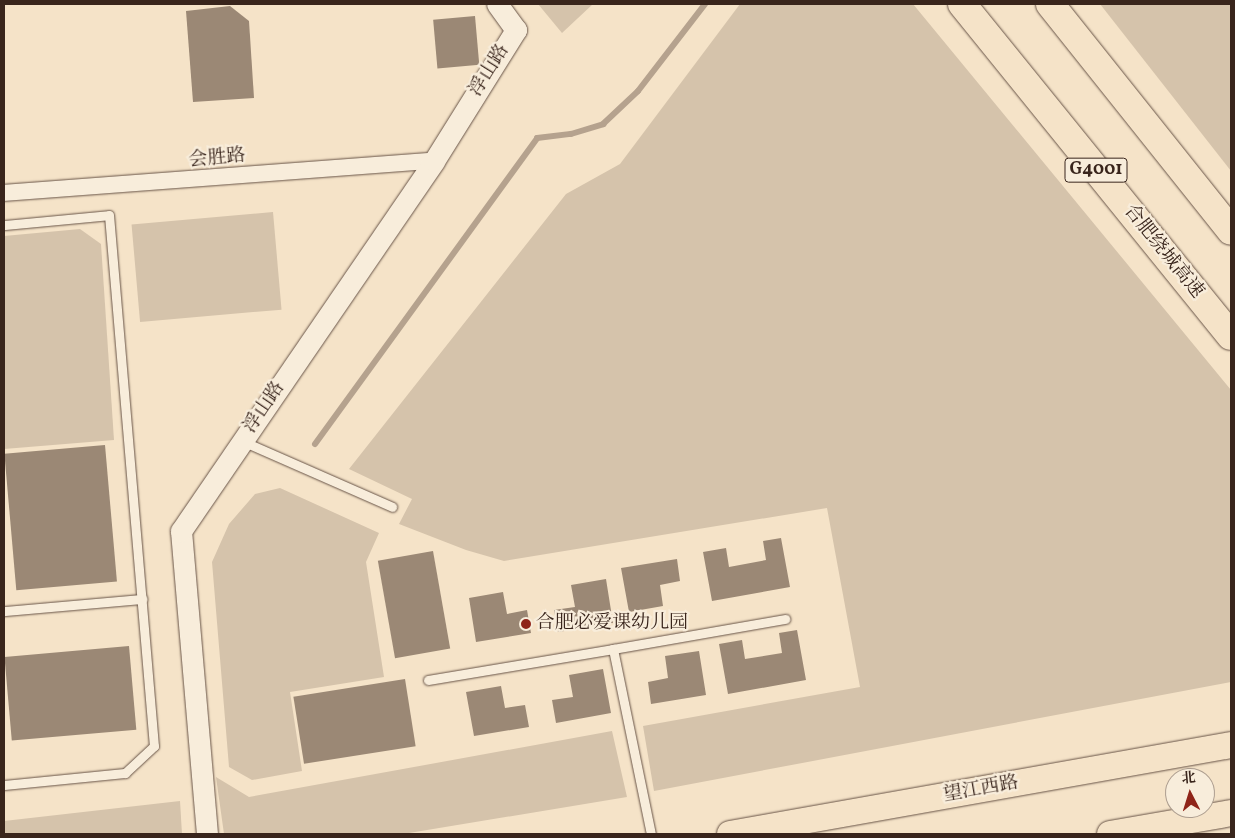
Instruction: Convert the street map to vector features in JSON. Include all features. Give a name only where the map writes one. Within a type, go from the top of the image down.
[{"type":"highway","name":"合肥绕城高速","points":[[962,4],[1231,336]]},
{"type":"highway","points":[[1050,4],[1231,231]]},
{"type":"main road","name":"望江西路","points":[[730,834],[1231,745]]},
{"type":"main road","points":[[1110,834],[1231,813]]},
{"type":"street","name":"浮山路","points":[[207,834],[181,530],[434,161],[516,30],[497,4]]},
{"type":"street","name":"会胜路","points":[[4,193],[434,161]]},
{"type":"lane","points":[[4,225],[109,215],[154,746],[124,774],[4,784]]},
{"type":"lane","points":[[242,441],[392,507]]},
{"type":"lane","points":[[4,611],[142,599]]},
{"type":"lane","points":[[428,680],[785,619]]},
{"type":"lane","points":[[613,649],[651,834]]},
{"type":"shaded area","points":[[538,4],[593,4],[562,33]]},
{"type":"shaded area","points":[[740,4],[913,4],[1231,390],[1231,682],[654,791],[643,726],[860,687],[827,508],[504,561],[466,550],[399,524],[412,499],[349,469],[566,194],[620,164]]},
{"type":"shaded area","points":[[1100,4],[1231,4],[1231,171]]},
{"type":"shaded area","points":[[273,212],[282,310],[140,322],[132,224]]},
{"type":"shaded area","points":[[80,229],[101,244],[114,440],[4,449],[4,236]]},
{"type":"shaded area","points":[[280,488],[379,533],[366,562],[384,677],[290,692],[302,771],[252,780],[229,767],[212,562],[229,524],[255,494]]},
{"type":"shaded area","points":[[612,731],[627,797],[403,834],[224,834],[216,777],[249,797]]},
{"type":"shaded area","points":[[180,801],[182,834],[4,834],[4,821]]},
{"type":"building","points":[[230,6],[249,21],[254,98],[193,102],[186,11]]},
{"type":"building","points":[[475,16],[479,65],[437,68],[433,20]]},
{"type":"building","points":[[105,445],[117,581],[16,590],[4,454]]},
{"type":"building","points":[[781,538],[790,587],[712,601],[703,552],[726,548],[729,567],[766,560],[763,541]]},
{"type":"building","points":[[433,551],[450,648],[395,658],[378,561]]},
{"type":"building","points":[[677,559],[680,581],[660,585],[663,606],[629,612],[621,568]]},
{"type":"building","points":[[606,579],[613,623],[558,632],[554,610],[575,607],[571,585]]},
{"type":"building","points":[[503,592],[507,614],[527,610],[531,633],[476,642],[469,598]]},
{"type":"building","points":[[797,630],[806,680],[728,694],[719,644],[742,640],[745,659],[782,653],[779,633]]},
{"type":"building","points":[[129,646],[136,730],[12,741],[4,657]]},
{"type":"building","points":[[699,651],[706,695],[651,704],[648,682],[668,678],[665,656]]},
{"type":"building","points":[[603,669],[611,713],[556,723],[552,700],[573,697],[569,675]]},
{"type":"building","points":[[405,679],[416,746],[304,764],[293,697]]},
{"type":"building","points":[[501,686],[505,708],[525,705],[529,727],[474,736],[466,692]]},
{"type":"waterway","points":[[315,444],[537,138],[571,134],[603,124],[638,91],[705,4]]},
{"type":"place","name":"合肥必爱课幼儿园","points":[[526,624]]}]
